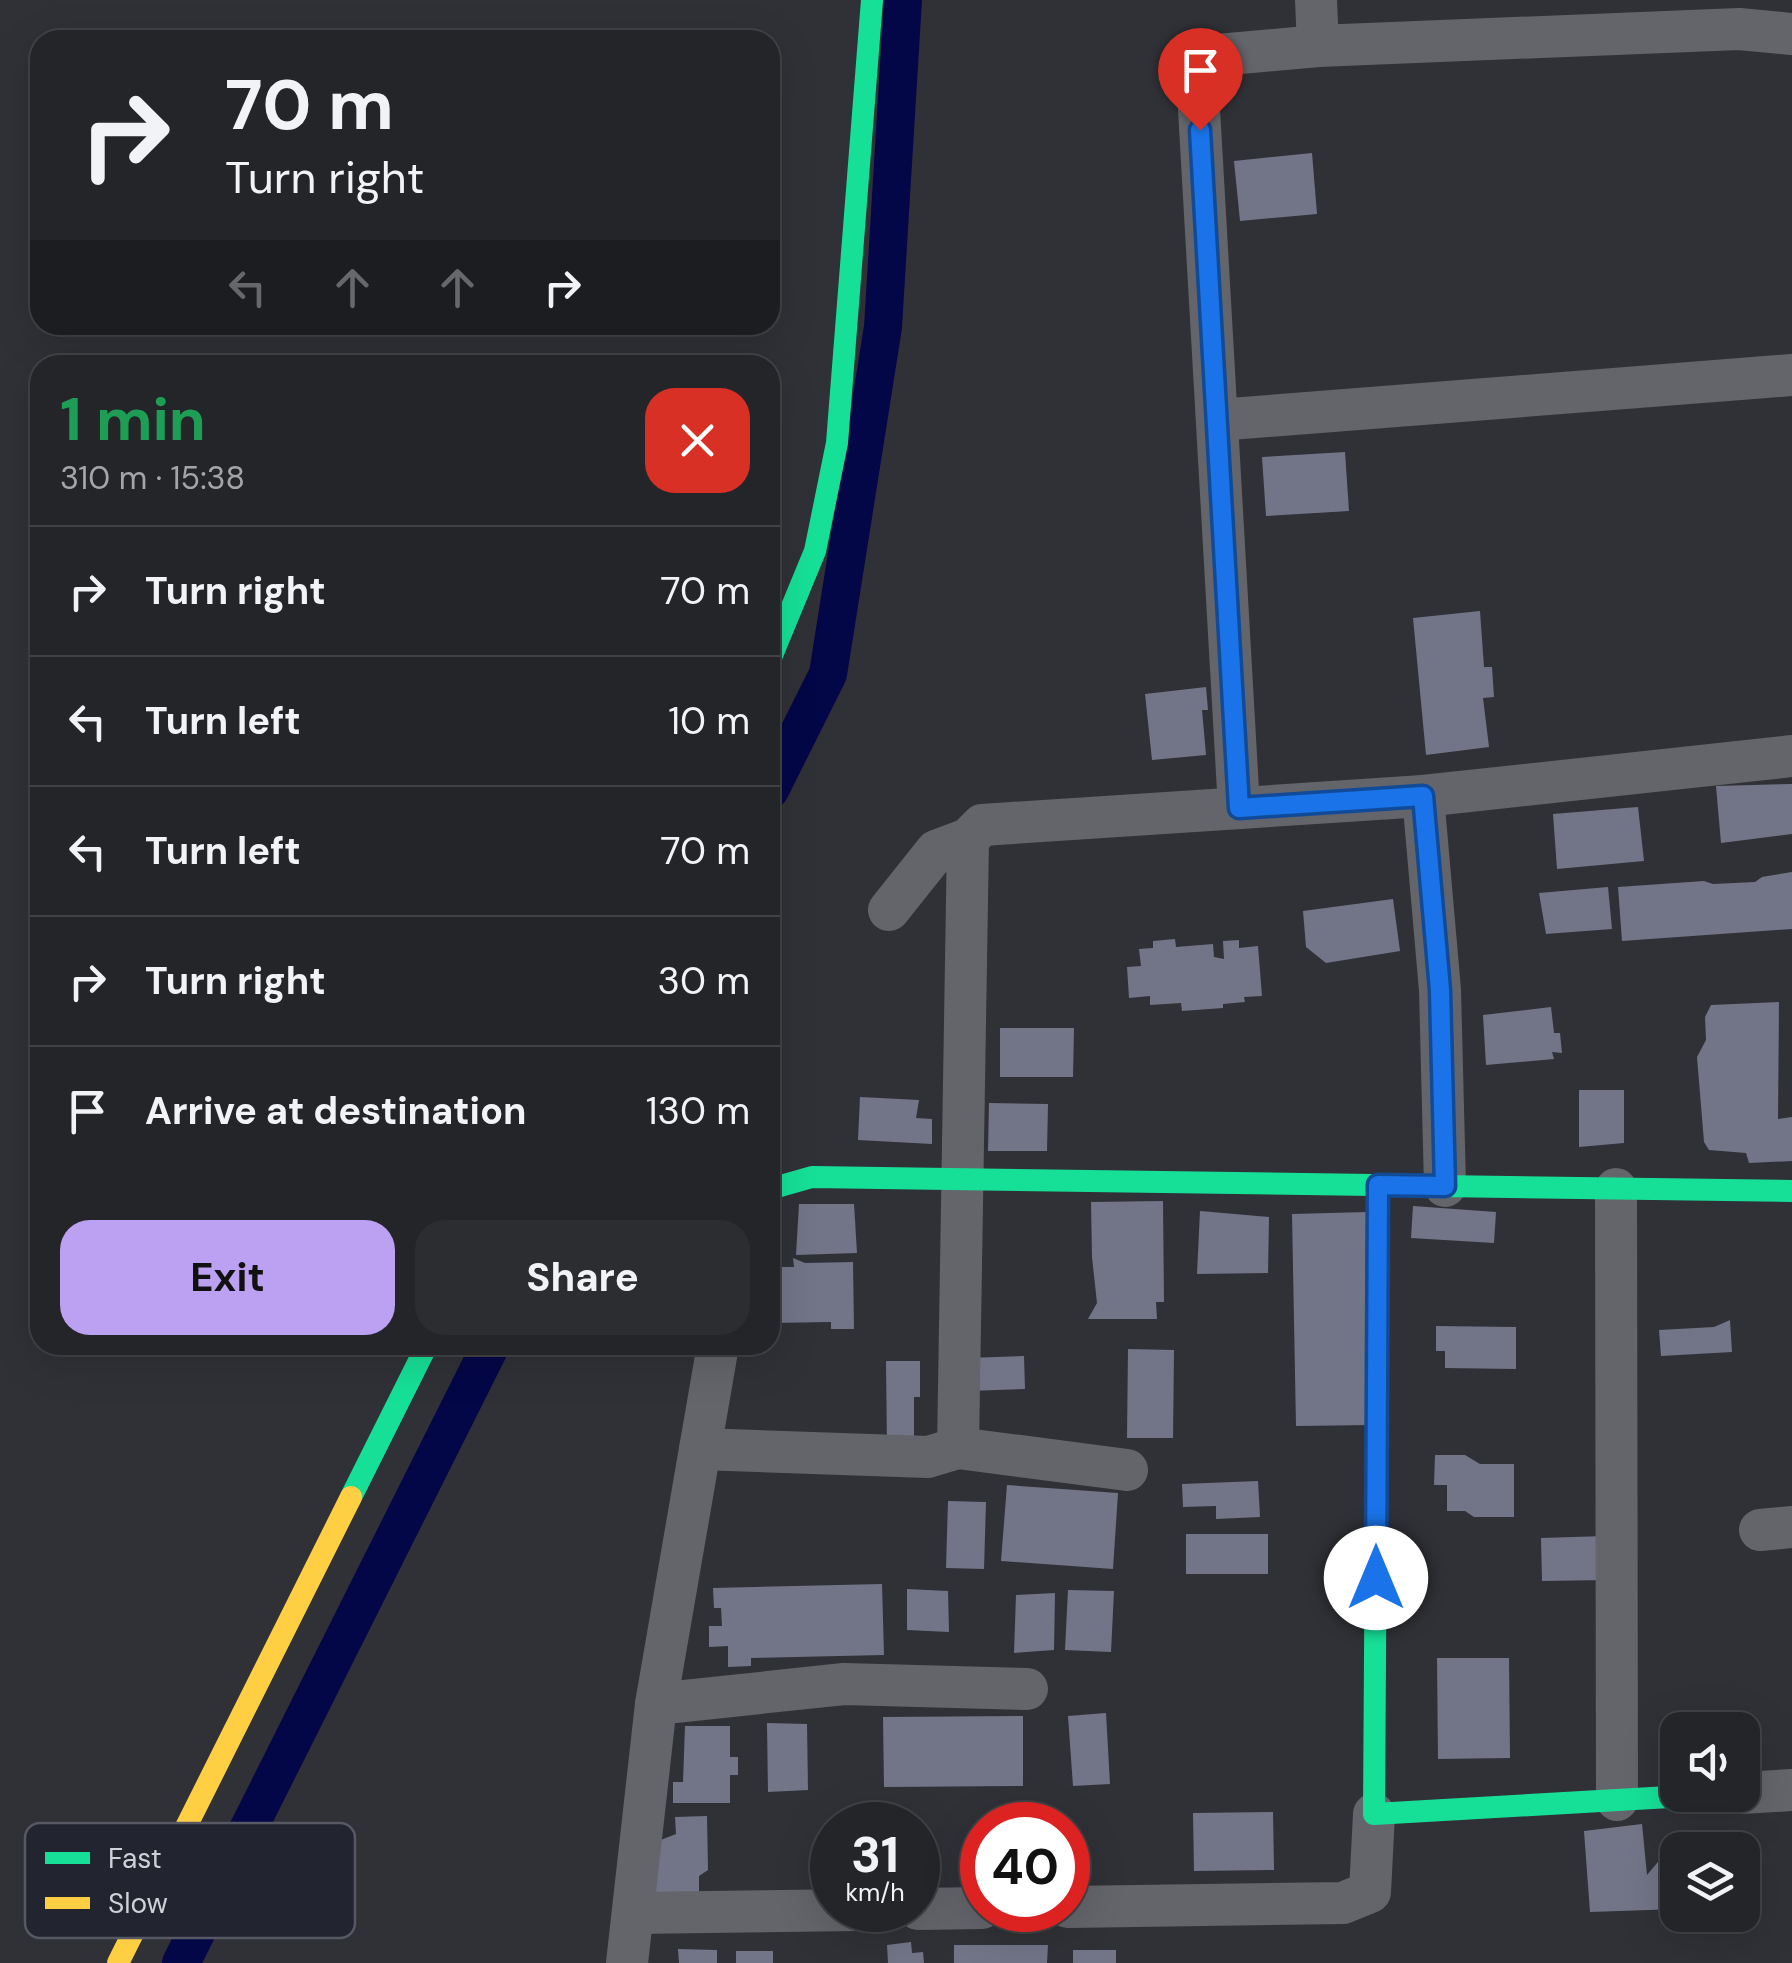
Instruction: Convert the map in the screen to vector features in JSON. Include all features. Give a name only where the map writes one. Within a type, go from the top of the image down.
[{"type":"street","points":[[780,636],[815,550],[836,443],[872,0]]},
{"type":"street","points":[[1316,0],[1318,46]]},
{"type":"street","points":[[1239,808],[1196,57],[1318,46],[1740,29],[1792,34]]},
{"type":"street","points":[[1217,420],[1792,375]]},
{"type":"street","points":[[889,910],[936,850],[968,838],[982,825],[1423,796],[1792,756]]},
{"type":"street","points":[[1423,796],[1440,990],[1445,1186]]},
{"type":"street","points":[[958,1448],[968,838]]},
{"type":"street","points":[[780,1186],[812,1177],[1792,1191]]},
{"type":"street","points":[[1090,1907],[1344,1903],[1370,1892],[1374,1814],[1378,1185]]},
{"type":"street","points":[[1616,1189],[1617,1800]]},
{"type":"street","points":[[188,1823],[422,1355]]},
{"type":"street","points":[[628,1963],[656,1704],[716,1355]]},
{"type":"street","points":[[700,1449],[928,1457],[958,1448],[1126,1470]]},
{"type":"street","points":[[656,1704],[844,1684],[1027,1689]]},
{"type":"street","points":[[1760,1792],[1792,1790]]},
{"type":"street","points":[[1374,1814],[1660,1798]]},
{"type":"street","points":[[633,1913],[810,1911]]},
{"type":"street","points":[[118,1963],[130,1938]]},
{"type":"building","points":[[1312,153],[1317,214],[1240,221],[1234,161]]},
{"type":"building","points":[[1345,452],[1349,511],[1266,516],[1262,457]]},
{"type":"building","points":[[1480,611],[1484,667],[1492,667],[1494,697],[1483,698],[1489,747],[1426,755],[1413,618]]},
{"type":"building","points":[[1206,687],[1208,710],[1202,710],[1206,755],[1152,760],[1145,694]]},
{"type":"building","points":[[1792,784],[1792,834],[1721,843],[1716,786]]},
{"type":"building","points":[[1638,807],[1644,861],[1557,869],[1553,814]]},
{"type":"building","points":[[1792,872],[1792,929],[1622,941],[1618,887],[1755,882],[1762,877]]},
{"type":"building","points":[[1608,887],[1612,929],[1546,934],[1539,893]]},
{"type":"building","points":[[1393,899],[1400,951],[1326,963],[1306,947],[1303,911]]},
{"type":"building","points":[[1175,939],[1176,947],[1213,944],[1214,957],[1224,959],[1223,941],[1239,940],[1239,948],[1258,946],[1262,996],[1244,997],[1245,1002],[1223,1004],[1223,1008],[1182,1011],[1181,1003],[1150,1005],[1150,996],[1129,998],[1127,967],[1141,966],[1139,949],[1153,948],[1153,941]]},
{"type":"building","points":[[1779,1002],[1778,1119],[1792,1117],[1792,1161],[1749,1163],[1746,1153],[1709,1150],[1704,1142],[1697,1057],[1706,1040],[1705,1017],[1711,1005]]},
{"type":"building","points":[[1551,1007],[1554,1033],[1560,1033],[1562,1053],[1552,1052],[1554,1059],[1486,1065],[1483,1015]]},
{"type":"building","points":[[1000,1028],[1074,1028],[1073,1077],[1000,1077]]},
{"type":"building","points":[[1579,1090],[1624,1090],[1624,1143],[1579,1147]]},
{"type":"building","points":[[860,1097],[919,1100],[916,1118],[932,1119],[932,1144],[858,1140]]},
{"type":"building","points":[[989,1103],[1048,1104],[1047,1151],[988,1151]]},
{"type":"building","points":[[1163,1201],[1164,1302],[1156,1302],[1157,1319],[1088,1319],[1097,1303],[1091,1202]]},
{"type":"building","points":[[799,1204],[854,1204],[857,1253],[796,1255]]},
{"type":"building","points":[[1413,1206],[1496,1212],[1494,1243],[1411,1238]]},
{"type":"building","points":[[1200,1211],[1269,1217],[1268,1273],[1197,1274]]},
{"type":"building","points":[[1367,1212],[1372,1425],[1296,1426],[1292,1214]]},
{"type":"building","points":[[793,1258],[805,1263],[853,1262],[854,1329],[831,1329],[831,1322],[780,1323],[780,1267],[794,1267]]},
{"type":"building","points":[[1730,1320],[1732,1352],[1661,1356],[1659,1330],[1714,1327]]},
{"type":"building","points":[[1436,1326],[1516,1327],[1516,1369],[1445,1368],[1445,1351],[1436,1351]]},
{"type":"building","points":[[1128,1349],[1174,1350],[1173,1438],[1127,1438]]},
{"type":"building","points":[[1024,1356],[1025,1389],[969,1391],[968,1358]]},
{"type":"building","points":[[886,1361],[920,1361],[920,1397],[914,1397],[914,1450],[887,1450]]},
{"type":"building","points":[[1435,1455],[1465,1455],[1480,1464],[1514,1464],[1514,1517],[1474,1517],[1465,1511],[1447,1511],[1447,1485],[1434,1485]]},
{"type":"building","points":[[1258,1481],[1260,1517],[1216,1519],[1216,1506],[1183,1507],[1182,1484]]},
{"type":"building","points":[[1007,1485],[1118,1493],[1113,1569],[1001,1561]]},
{"type":"building","points":[[948,1501],[986,1502],[984,1569],[946,1568]]},
{"type":"building","points":[[1186,1534],[1268,1534],[1268,1574],[1186,1574]]},
{"type":"building","points":[[1606,1536],[1607,1580],[1542,1581],[1541,1538]]},
{"type":"building","points":[[882,1584],[884,1655],[751,1658],[751,1666],[728,1667],[728,1646],[709,1647],[709,1626],[722,1626],[721,1608],[714,1608],[713,1588]]},
{"type":"building","points":[[907,1589],[948,1591],[949,1632],[907,1630]]},
{"type":"building","points":[[1068,1590],[1114,1591],[1111,1652],[1065,1650]]},
{"type":"building","points":[[1055,1593],[1054,1650],[1014,1653],[1016,1595]]},
{"type":"building","points":[[1437,1658],[1509,1658],[1510,1758],[1438,1759]]},
{"type":"building","points":[[1106,1713],[1110,1784],[1073,1786],[1068,1716]]},
{"type":"building","points":[[1023,1716],[1023,1786],[884,1787],[883,1717]]},
{"type":"building","points":[[767,1723],[807,1724],[808,1790],[768,1792]]},
{"type":"building","points":[[685,1726],[730,1726],[730,1757],[738,1757],[738,1775],[730,1775],[730,1803],[673,1803],[673,1782],[683,1782]]},
{"type":"building","points":[[1273,1812],[1274,1870],[1194,1871],[1193,1813]]},
{"type":"building","points":[[707,1816],[708,1870],[699,1876],[699,1893],[654,1893],[653,1843],[676,1834],[675,1817]]},
{"type":"building","points":[[1642,1824],[1647,1875],[1660,1860],[1660,1910],[1590,1912],[1584,1831]]},
{"type":"building","points":[[911,1942],[912,1953],[923,1952],[924,1963],[888,1963],[887,1945]]},
{"type":"building","points":[[954,1945],[1048,1945],[1047,1963],[954,1963]]},
{"type":"building","points":[[678,1949],[717,1950],[717,1963],[679,1963]]},
{"type":"building","points":[[1073,1950],[1116,1950],[1116,1963],[1073,1963]]},
{"type":"building","points":[[736,1951],[773,1951],[773,1963],[736,1963]]},
{"type":"waterway","points":[[780,770],[828,674],[883,327],[903,0]]},
{"type":"waterway","points":[[251,1823],[486,1355]]},
{"type":"waterway","points":[[181,1963],[194,1938]]},
{"type":"traffic: fast","points":[[780,636],[815,551],[837,443],[872,0]]},
{"type":"traffic: fast","points":[[780,1186],[812,1177],[1792,1191]]},
{"type":"traffic: fast","points":[[1378,1185],[1374,1814],[1660,1798]]},
{"type":"traffic: fast","points":[[351,1497],[422,1355]]},
{"type":"traffic: slow","points":[[188,1823],[351,1497]]},
{"type":"traffic: slow","points":[[118,1963],[130,1938]]},
{"type":"route","points":[[1200,130],[1239,808],[1423,796],[1440,990],[1445,1186],[1378,1185],[1376,1578]]}]
